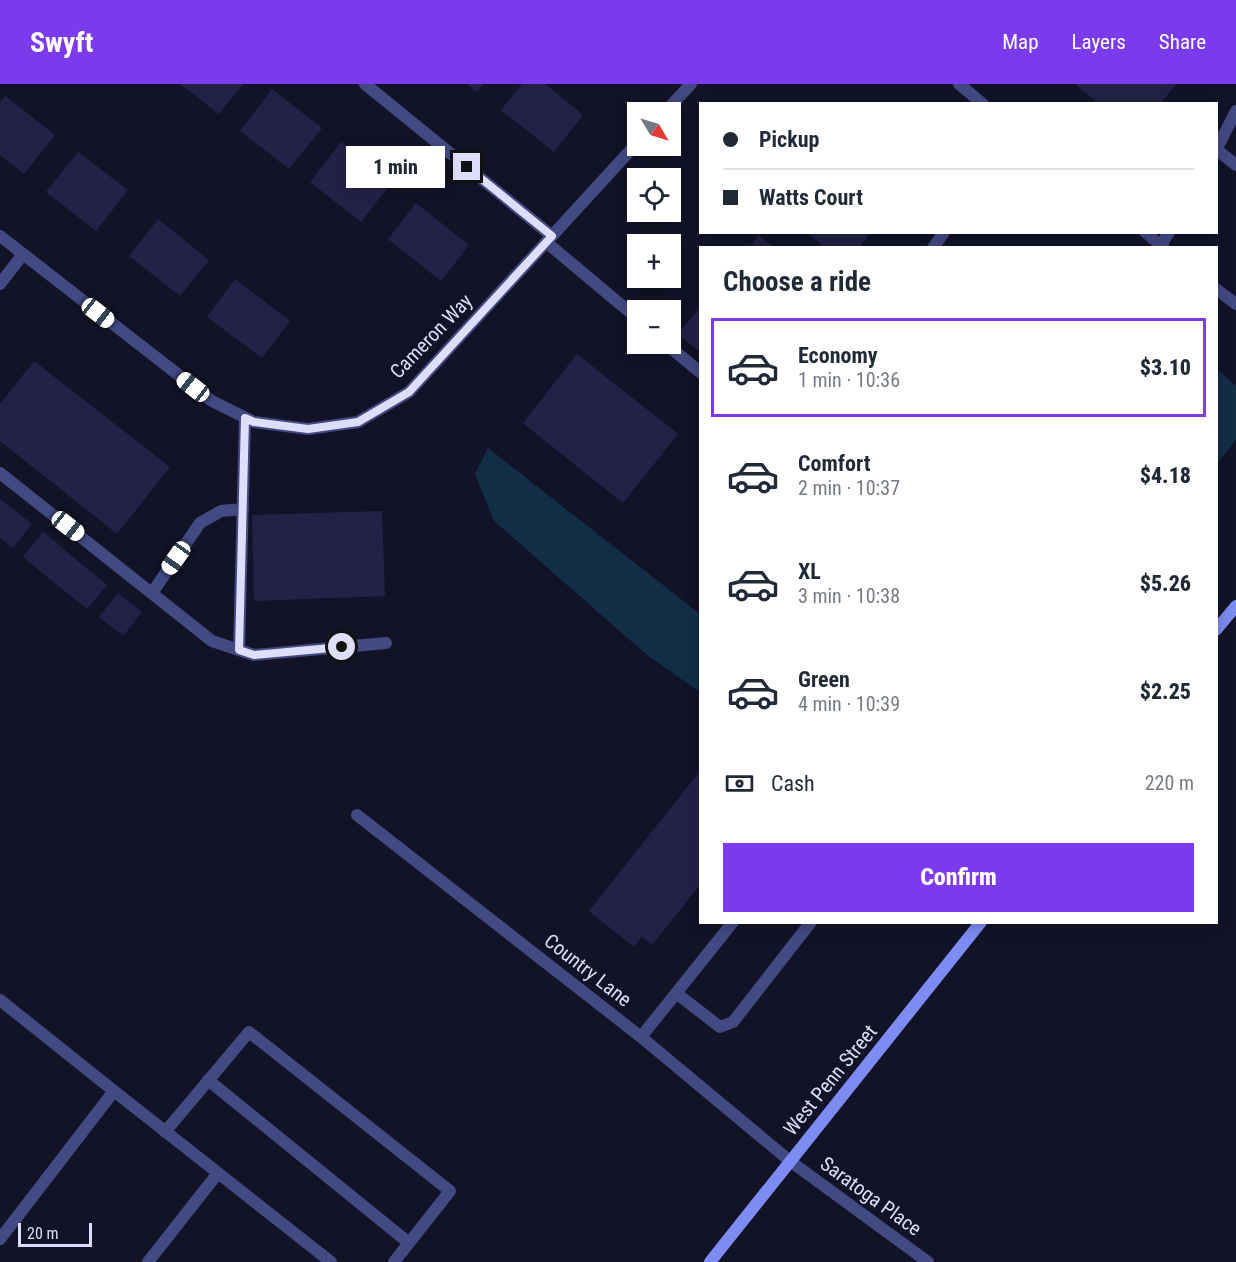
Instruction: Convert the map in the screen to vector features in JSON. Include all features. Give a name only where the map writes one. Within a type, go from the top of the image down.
[{"type":"main road","points":[[1218,628],[1236,606]]},
{"type":"main road","name":"West Penn Street","points":[[710,1262],[979,924]]},
{"type":"street","points":[[365,84],[549,239],[627,309]]},
{"type":"street","points":[[674,102],[691,84]]},
{"type":"street","points":[[959,84],[981,102]]},
{"type":"street","points":[[1218,148],[1236,111]]},
{"type":"street","points":[[1218,151],[1236,165]]},
{"type":"street","name":"Cameron Way","points":[[0,236],[212,401],[254,422],[308,429],[358,422],[409,392],[627,154]]},
{"type":"street","points":[[1148,234],[1163,246]]},
{"type":"street","points":[[0,284],[23,254]]},
{"type":"street","points":[[1218,290],[1236,304]]},
{"type":"street","points":[[678,354],[699,371]]},
{"type":"street","points":[[239,650],[245,418]]},
{"type":"street","points":[[0,473],[212,640],[254,655],[386,643]]},
{"type":"street","points":[[152,593],[200,523],[221,511],[243,509]]},
{"type":"street","name":"Country Lane","points":[[357,815],[641,1037],[790,1161]]},
{"type":"street","points":[[641,1037],[731,924]]},
{"type":"street","points":[[676,993],[720,1028],[733,1022],[809,924]]},
{"type":"street","points":[[0,1000],[332,1262]]},
{"type":"street","points":[[165,1132],[249,1032],[450,1191],[394,1262]]},
{"type":"street","points":[[208,1080],[409,1243]]},
{"type":"street","points":[[0,1239],[114,1091]]},
{"type":"street","name":"Saratoga Place","points":[[790,1161],[928,1262]]},
{"type":"street","points":[[148,1262],[218,1173]]},
{"type":"water","points":[[1218,370],[1236,386],[1236,440],[1218,463]]},
{"type":"water","points":[[488,448],[699,613],[699,691],[647,655],[494,521],[475,474]]},
{"type":"building","points":[[180,84],[243,84],[219,114]]},
{"type":"building","points":[[467,84],[483,84],[477,92]]},
{"type":"building","points":[[522,84],[545,84],[583,115],[554,152],[501,110]]},
{"type":"building","points":[[1075,84],[1176,84],[1162,102],[1097,102]]},
{"type":"building","points":[[272,89],[322,128],[289,169],[240,131]]},
{"type":"building","points":[[5,96],[55,135],[24,174],[0,155],[0,103]]},
{"type":"building","points":[[341,142],[392,182],[361,222],[310,182]]},
{"type":"building","points":[[78,152],[128,190],[96,231],[46,192]]},
{"type":"building","points":[[416,203],[469,245],[441,281],[388,239]]},
{"type":"building","points":[[158,219],[209,260],[180,296],[129,256]]},
{"type":"building","points":[[809,234],[870,234],[860,246],[823,246]]},
{"type":"building","points":[[759,235],[772,246],[751,246]]},
{"type":"building","points":[[235,279],[290,321],[262,358],[207,317]]},
{"type":"building","points":[[699,308],[699,351],[681,336],[681,330]]},
{"type":"building","points":[[577,354],[678,434],[623,503],[523,423]]},
{"type":"building","points":[[34,361],[170,467],[117,534],[0,441],[0,404]]},
{"type":"building","points":[[0,499],[32,524],[13,548],[0,538]]},
{"type":"building","points":[[382,511],[385,596],[254,601],[252,515]]},
{"type":"building","points":[[43,532],[107,585],[87,609],[23,557]]},
{"type":"building","points":[[118,593],[142,612],[123,636],[99,617]]},
{"type":"building","points":[[699,772],[699,886],[652,945],[642,936],[634,947],[589,911]]},
{"type":"route","points":[[342,647],[254,655],[239,650],[245,418],[254,422],[308,429],[358,422],[409,392],[552,236],[467,167]]}]
